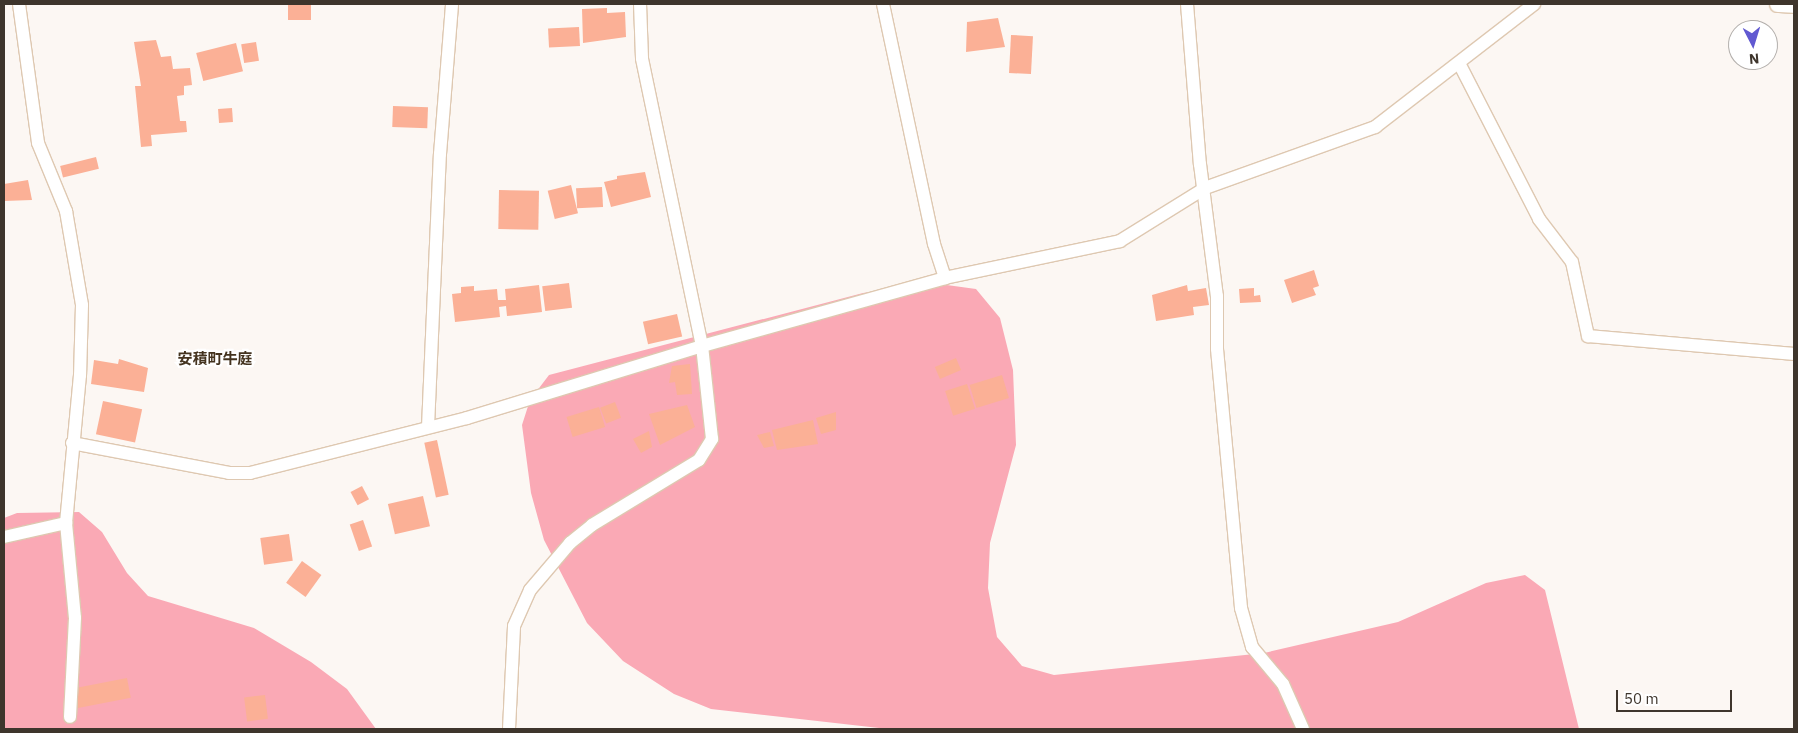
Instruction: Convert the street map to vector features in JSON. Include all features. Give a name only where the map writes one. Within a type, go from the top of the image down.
[{"type":"street","points":[[19,4],[38,143],[66,211],[80,280],[80,375],[72,443],[66,523],[74,618],[70,717]]},
{"type":"street","points":[[428,427],[440,154],[452,4]]},
{"type":"street","points":[[509,729],[514,626],[530,590],[570,544],[592,525],[694,464],[709,449],[713,428],[702,346],[642,58],[640,4]]},
{"type":"street","points":[[883,4],[934,244],[945,278]]},
{"type":"street","points":[[1187,4],[1205,188],[1240,608],[1252,647],[1283,684],[1303,729]]},
{"type":"street","points":[[72,443],[244,474],[504,408],[702,346],[945,278],[1120,242],[1205,188],[1375,127],[1460,65],[1534,4]]},
{"type":"street","points":[[1777,4],[1794,5]]},
{"type":"street","points":[[1460,65],[1539,219],[1572,262],[1588,336],[1794,354]]},
{"type":"street","points":[[4,537],[66,523]]},
{"type":"shaded area","points":[[932,283],[976,289],[1000,318],[1013,370],[1016,445],[990,543],[988,588],[997,637],[1022,666],[1054,675],[1264,653],[1398,622],[1486,583],[1525,575],[1545,590],[1579,729],[888,729],[711,709],[674,694],[623,661],[587,623],[544,540],[531,493],[522,425],[530,400],[549,375],[863,293]]},
{"type":"shaded area","points":[[79,512],[102,532],[127,573],[148,596],[254,628],[311,662],[347,689],[376,729],[4,729],[4,518],[17,513]]},
{"type":"building","points":[[288,4],[311,4],[311,20],[288,20]]},
{"type":"building","points":[[607,8],[607,13],[625,12],[626,37],[583,43],[582,9]]},
{"type":"building","points":[[998,18],[1005,47],[966,52],[967,22]]},
{"type":"building","points":[[579,27],[580,46],[549,48],[548,29]]},
{"type":"building","points":[[1011,35],[1033,36],[1031,74],[1009,73]]},
{"type":"building","points":[[156,40],[161,57],[171,56],[173,69],[190,68],[192,85],[184,86],[184,95],[177,96],[180,121],[186,121],[187,132],[151,135],[152,146],[141,147],[135,86],[141,86],[134,42]]},
{"type":"building","points":[[256,42],[259,61],[244,63],[241,44]]},
{"type":"building","points":[[236,43],[243,71],[203,81],[196,53]]},
{"type":"building","points":[[393,106],[428,107],[427,128],[392,127]]},
{"type":"building","points":[[232,108],[233,122],[219,123],[218,109]]},
{"type":"building","points":[[96,157],[99,169],[63,178],[60,166]]},
{"type":"building","points":[[645,172],[651,197],[611,207],[604,182],[617,179],[617,176]]},
{"type":"building","points":[[28,180],[32,200],[4,201],[4,184]]},
{"type":"building","points":[[571,185],[578,213],[555,219],[548,191]]},
{"type":"building","points":[[602,187],[603,207],[577,208],[576,188]]},
{"type":"building","points":[[499,190],[539,191],[538,230],[498,229]]},
{"type":"building","points":[[1314,270],[1319,286],[1313,288],[1316,295],[1292,303],[1284,280]]},
{"type":"building","points":[[569,283],[572,308],[545,311],[542,286]]},
{"type":"building","points":[[539,285],[542,312],[507,316],[506,306],[499,307],[500,317],[455,322],[452,294],[461,293],[461,287],[474,286],[474,291],[497,289],[498,300],[506,300],[505,289]]},
{"type":"building","points":[[1187,285],[1188,291],[1206,288],[1209,305],[1193,307],[1194,315],[1156,321],[1152,295]]},
{"type":"building","points":[[1254,288],[1254,296],[1260,295],[1261,302],[1240,303],[1239,289]]},
{"type":"building","points":[[677,314],[682,336],[648,344],[643,322]]},
{"type":"building","points":[[956,358],[961,370],[940,379],[935,367]]},
{"type":"building","points":[[119,359],[148,368],[144,392],[91,384],[94,360],[118,364]]},
{"type":"building","points":[[690,364],[692,394],[677,395],[675,382],[669,383],[672,366]]},
{"type":"building","points":[[1002,375],[1009,398],[977,408],[969,385]]},
{"type":"building","points":[[967,384],[975,409],[953,416],[945,391]]},
{"type":"building","points":[[103,401],[142,409],[135,443],[96,434]]},
{"type":"building","points":[[615,402],[621,418],[606,424],[600,408]]},
{"type":"building","points":[[687,405],[695,427],[660,445],[649,414]]},
{"type":"building","points":[[599,407],[605,427],[573,437],[566,417]]},
{"type":"building","points":[[836,412],[836,430],[821,434],[816,418]]},
{"type":"building","points":[[813,420],[818,444],[777,450],[772,430]]},
{"type":"building","points":[[649,431],[652,447],[641,453],[633,439]]},
{"type":"building","points":[[770,432],[774,446],[764,448],[757,435]]},
{"type":"building","points":[[437,440],[449,495],[436,497],[424,443]]},
{"type":"building","points":[[362,486],[369,499],[358,505],[351,492]]},
{"type":"building","points":[[423,496],[430,526],[395,534],[388,504]]},
{"type":"building","points":[[363,520],[372,546],[359,551],[350,525]]},
{"type":"building","points":[[289,534],[293,561],[264,565],[260,538]]},
{"type":"building","points":[[302,561],[321,575],[306,597],[286,583]]},
{"type":"building","points":[[127,678],[131,698],[77,708],[73,688]]},
{"type":"building","points":[[265,695],[268,719],[247,721],[244,698]]},
{"type":"district","name":"安積町牛庭","points":[[215,359]]}]
